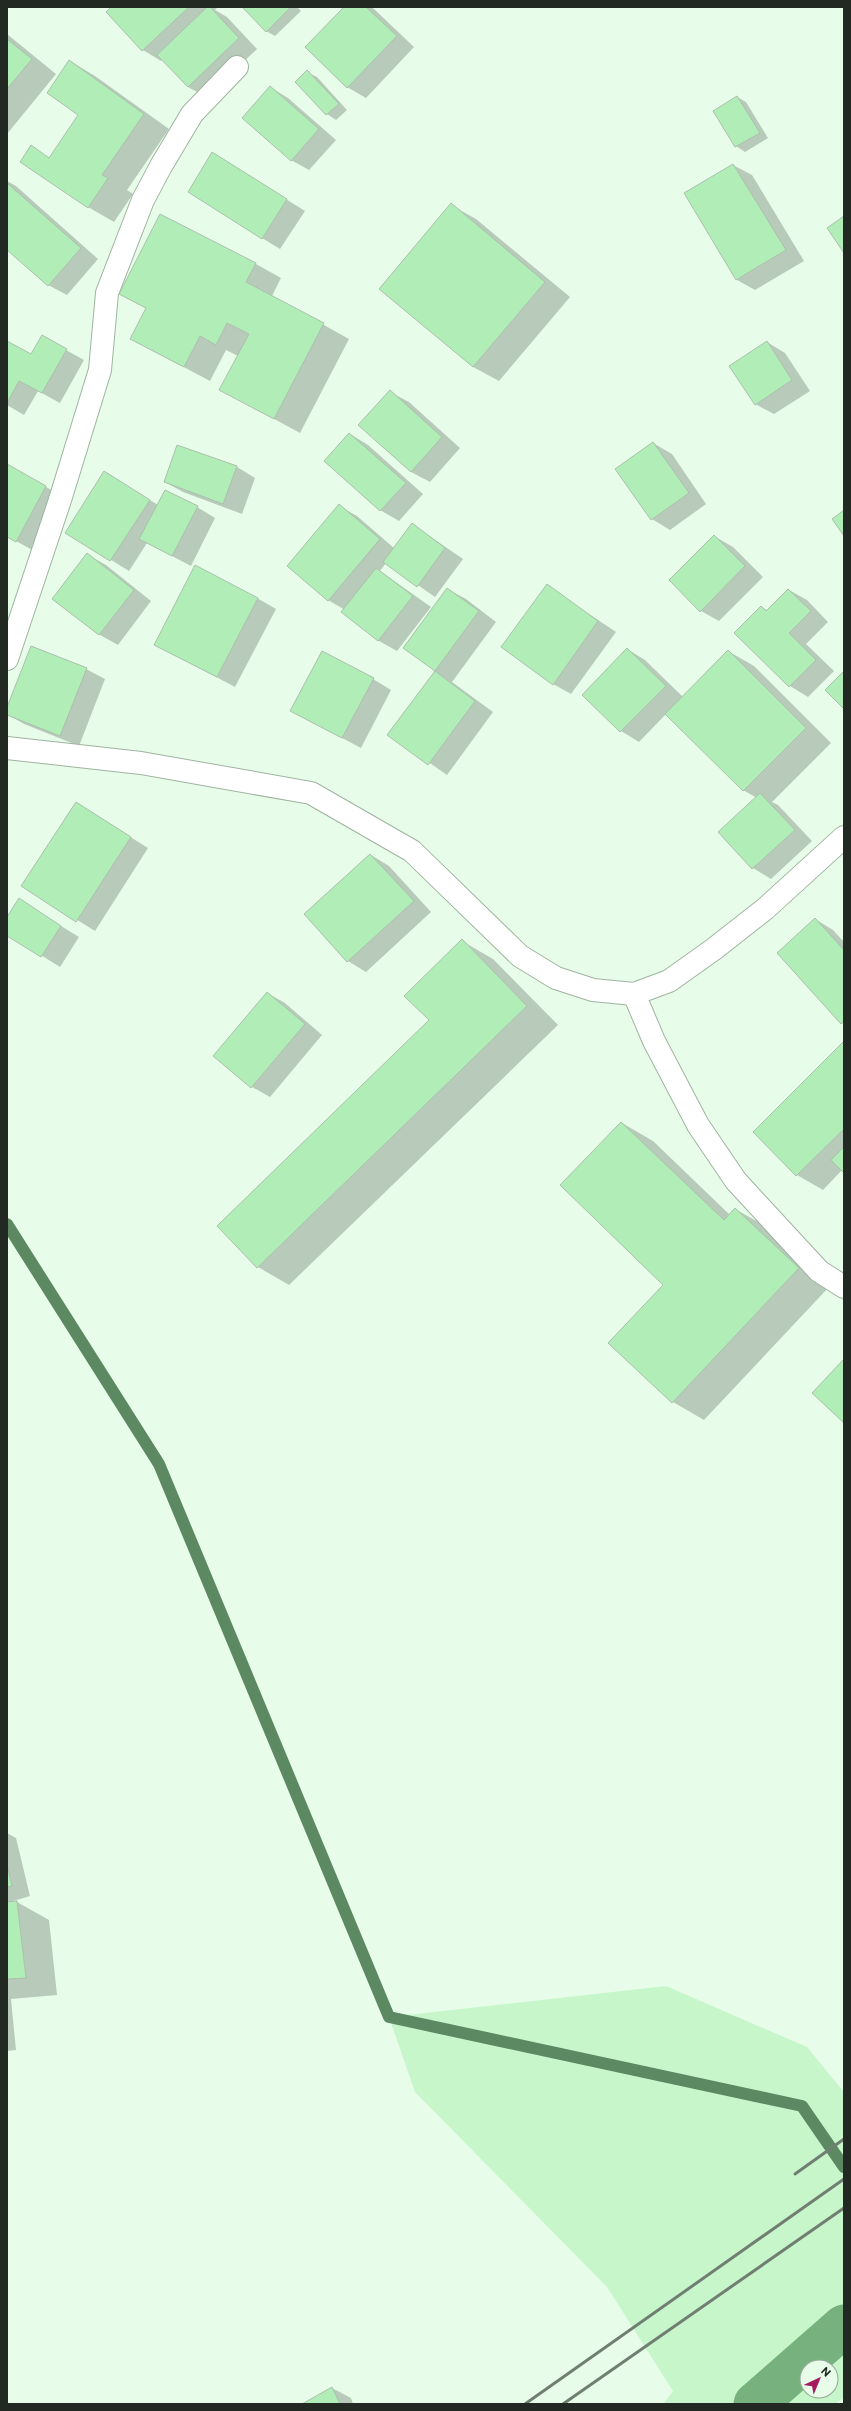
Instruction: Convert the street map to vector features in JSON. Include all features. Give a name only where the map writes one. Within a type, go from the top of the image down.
[{"type":"street","points":[[7,658],[60,500],[100,370],[107,293],[118,264],[143,200],[176,140],[192,114],[237,67]]},
{"type":"street","points":[[7,748],[141,763],[312,793],[412,851],[520,956],[550,975],[593,990],[634,994],[669,981],[714,949],[765,909],[844,836]]},
{"type":"street","points":[[634,994],[654,1041],[698,1125],[736,1181],[819,1271],[844,1287]]},
{"type":"green space","points":[[666,1986],[807,2047],[844,2092],[844,2398],[835,2404],[663,2404],[673,2391],[607,2287],[415,2092],[389,2017]]},
{"type":"building","points":[[111,7],[189,7],[142,51],[106,12]]},
{"type":"building","points":[[207,7],[210,7],[239,38],[188,87],[157,55]]},
{"type":"building","points":[[242,7],[291,7],[266,32]]},
{"type":"building","points":[[344,7],[366,7],[397,36],[347,88],[305,47]]},
{"type":"building","points":[[7,39],[32,59],[7,89]]},
{"type":"building","points":[[69,60],[144,114],[102,175],[108,178],[88,208],[20,162],[31,145],[49,158],[78,115],[47,93]]},
{"type":"building","points":[[307,70],[339,104],[326,115],[295,82]]},
{"type":"building","points":[[270,86],[319,129],[291,161],[242,118]]},
{"type":"building","points":[[737,96],[760,133],[735,147],[713,111]]},
{"type":"building","points":[[212,152],[287,199],[262,239],[188,192]]},
{"type":"building","points":[[733,164],[786,250],[736,280],[684,193]]},
{"type":"building","points":[[7,183],[81,248],[48,286],[7,250]]},
{"type":"building","points":[[451,203],[545,282],[473,367],[379,289]]},
{"type":"building","points":[[160,214],[256,263],[246,282],[324,323],[274,419],[219,390],[249,334],[227,323],[216,345],[200,336],[184,367],[130,339],[146,308],[119,294]]},
{"type":"building","points":[[844,216],[844,253],[827,228]]},
{"type":"building","points":[[42,335],[67,349],[42,393],[19,381],[7,403],[7,341],[31,354]]},
{"type":"building","points":[[767,341],[792,380],[755,405],[729,366]]},
{"type":"building","points":[[390,390],[442,437],[411,472],[358,425]]},
{"type":"building","points":[[349,433],[406,483],[380,511],[324,461]]},
{"type":"building","points":[[653,442],[689,493],[651,520],[615,469]]},
{"type":"building","points":[[177,445],[237,466],[223,504],[164,482]]},
{"type":"building","points":[[7,464],[46,486],[16,542],[7,537]]},
{"type":"building","points":[[104,471],[150,500],[110,561],[65,533]]},
{"type":"building","points":[[165,490],[198,506],[172,556],[139,539]]},
{"type":"building","points":[[339,504],[380,539],[328,601],[287,566]]},
{"type":"building","points":[[844,510],[844,536],[832,519]]},
{"type":"building","points":[[412,523],[445,548],[417,587],[383,562]]},
{"type":"building","points":[[714,535],[745,566],[700,612],[669,580]]},
{"type":"building","points":[[87,553],[134,590],[99,635],[52,599]]},
{"type":"building","points":[[195,565],[258,598],[217,677],[154,645]]},
{"type":"building","points":[[376,568],[413,596],[378,641],[341,612]]},
{"type":"building","points":[[547,584],[598,621],[553,685],[501,647]]},
{"type":"building","points":[[447,588],[479,611],[435,671],[403,648]]},
{"type":"building","points":[[788,589],[811,611],[789,633],[816,660],[789,687],[734,633],[761,606],[766,611]]},
{"type":"building","points":[[31,646],[87,668],[60,736],[7,715],[7,707]]},
{"type":"building","points":[[627,648],[666,686],[620,732],[582,695]]},
{"type":"building","points":[[728,650],[806,728],[743,791],[665,714]]},
{"type":"building","points":[[322,651],[374,678],[342,738],[290,711]]},
{"type":"building","points":[[435,671],[475,701],[428,765],[387,735]]},
{"type":"building","points":[[844,671],[844,709],[825,690]]},
{"type":"building","points":[[760,793],[795,830],[752,869],[718,832]]},
{"type":"building","points":[[76,802],[131,837],[76,922],[21,886]]},
{"type":"building","points":[[370,854],[414,901],[347,962],[304,914]]},
{"type":"building","points":[[19,898],[61,926],[41,957],[7,936],[7,917]]},
{"type":"building","points":[[815,918],[844,950],[844,1021],[841,1024],[777,953]]},
{"type":"building","points":[[462,939],[527,1006],[257,1268],[217,1226],[429,1020],[404,996]]},
{"type":"building","points":[[267,992],[305,1024],[251,1088],[213,1056]]},
{"type":"building","points":[[844,1041],[844,1129],[796,1176],[753,1132]]},
{"type":"building","points":[[621,1122],[724,1220],[735,1208],[799,1268],[672,1403],[608,1343],[663,1285],[560,1185]]},
{"type":"building","points":[[844,1147],[844,1173],[831,1160]]},
{"type":"building","points":[[844,1359],[844,1423],[812,1393]]},
{"type":"building","points":[[7,1865],[12,1886],[7,1887]]},
{"type":"building","points":[[17,1901],[26,1978],[7,1979],[7,1902]]},
{"type":"building","points":[[332,2387],[340,2404],[302,2404]]},
{"type":"waterway","points":[[7,1224],[159,1464],[389,2017],[802,2106],[844,2167]]},
{"type":"waterway","points":[[755,2404],[844,2326]]},
{"type":"railway","points":[[795,2174],[844,2139]]},
{"type":"railway","points":[[525,2404],[844,2179]]},
{"type":"railway","points":[[563,2404],[844,2208]]}]
